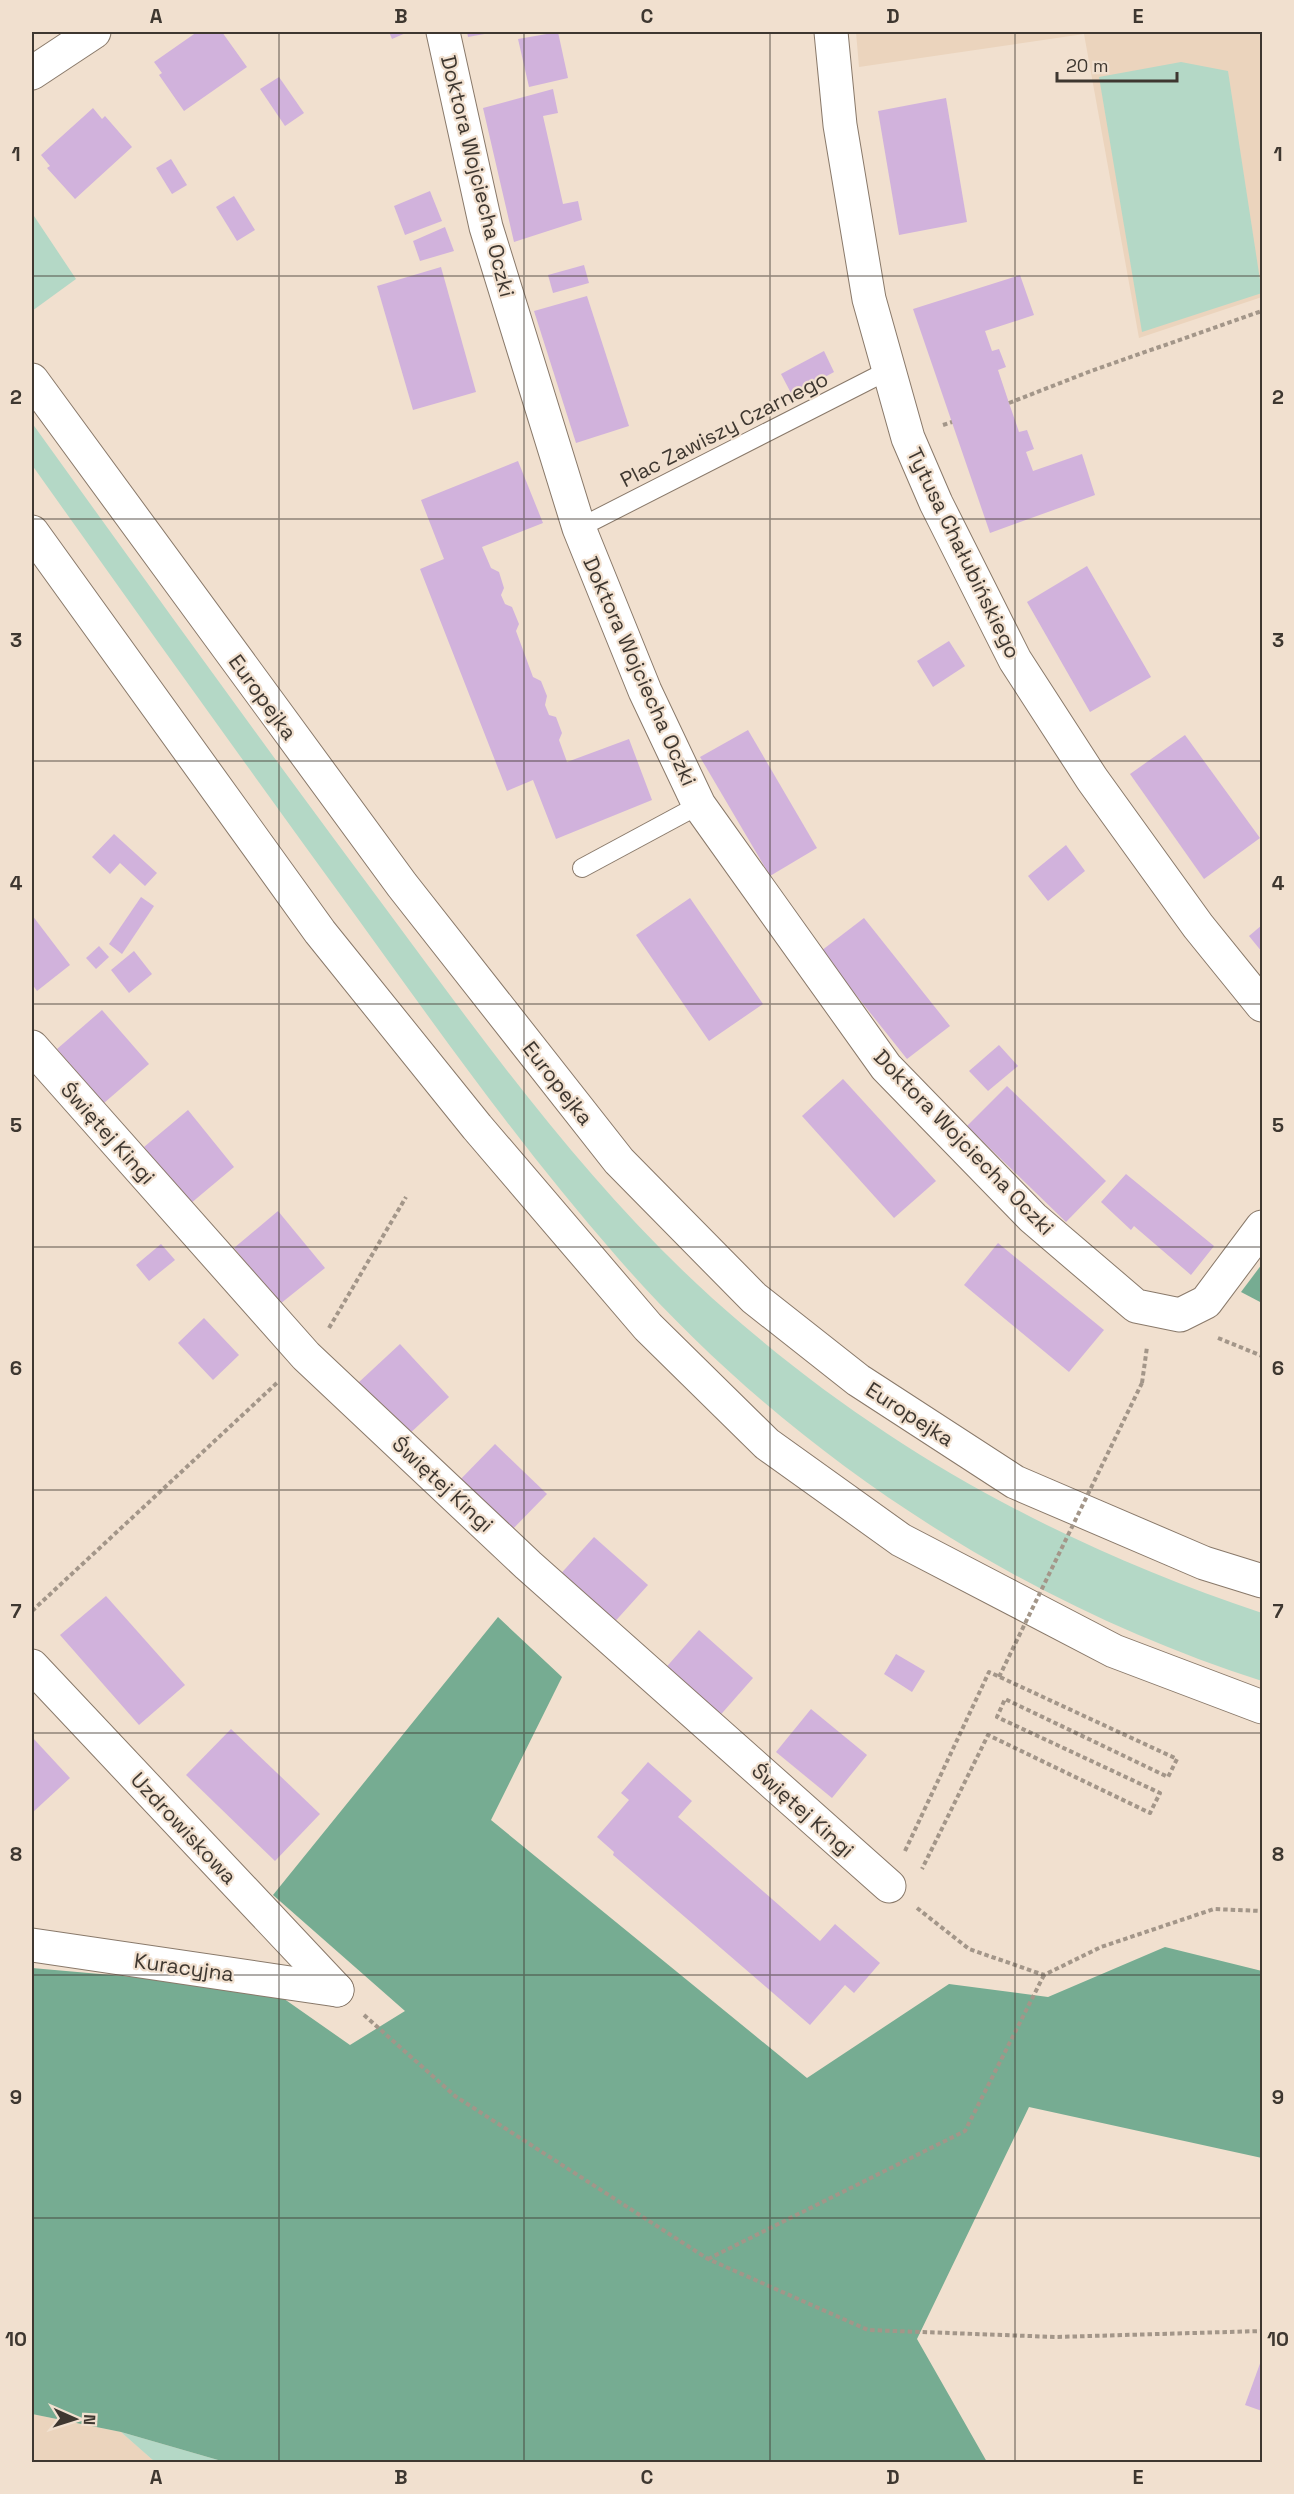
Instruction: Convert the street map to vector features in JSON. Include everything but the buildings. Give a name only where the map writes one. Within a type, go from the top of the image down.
[{"type":"street","points":[[32,73],[94,32]]},
{"type":"street","name":"Doktora Wojciecha Oczki","points":[[443,32],[486,227],[579,528],[645,691],[699,805],[886,1067],[1033,1218],[1136,1306],[1180,1315],[1206,1302],[1263,1227]]},
{"type":"street","name":"Tytusa Chałubińskiego","points":[[831,32],[840,125],[869,299],[908,438],[932,492],[1015,660],[1092,779],[1198,926],[1263,1005]]},
{"type":"street","name":"Europejka","points":[[32,380],[402,885],[611,1151],[754,1298],[858,1380],[1015,1482],[1204,1563],[1263,1581]]},
{"type":"street","points":[[32,532],[320,932],[477,1127],[648,1327],[767,1444],[901,1540],[1114,1651],[1263,1707]]},
{"type":"street","name":"Świętej Kingi","points":[[32,1047],[306,1356],[528,1566],[898,1893]]},
{"type":"street","name":"Uzdrowiskowa","points":[[32,1666],[337,1990]]},
{"type":"street","name":"Kuracyjna","points":[[32,1945],[337,1990]]},
{"type":"lane","name":"Plac Zawiszy Czarnego","points":[[579,528],[889,370]]},
{"type":"lane","points":[[582,868],[699,805]]},
{"type":"path","points":[[1009,403],[1091,371],[1263,311]]},
{"type":"path","points":[[32,1611],[306,1356],[318,1348],[406,1197]]},
{"type":"path","points":[[999,1677],[1142,1383]]},
{"type":"path","points":[[988,1672],[1177,1759],[1168,1777],[1005,1699],[997,1717],[1160,1793],[1150,1813],[988,1735],[898,1893],[988,1672]]},
{"type":"path","points":[[898,1893],[969,1949],[1044,1975]]},
{"type":"path","points":[[708,2259],[965,2131],[1044,1975],[1101,1947],[1214,1909],[1263,1911]]},
{"type":"path","points":[[337,1990],[455,2096],[708,2259],[868,2330],[1056,2337],[1263,2331]]},
{"type":"shaded area","points":[[856,32],[1262,32],[1262,297],[1139,338],[1084,34],[859,67]]},
{"type":"shaded area","points":[[32,2414],[121,2432],[155,2462],[32,2462]]},
{"type":"green space","points":[[1181,62],[1228,71],[1262,293],[1142,332],[1099,77]]},
{"type":"green space","points":[[32,213],[76,279],[32,311]]},
{"type":"green space","points":[[32,423],[254,730],[470,1022],[554,1129],[644,1231],[743,1325],[802,1373],[863,1417],[925,1457],[988,1494],[1054,1528],[1121,1559],[1262,1613],[1262,1681],[1171,1648],[1082,1609],[995,1564],[911,1513],[831,1456],[755,1395],[683,1328],[617,1257],[516,1134],[235,749],[32,465]]},
{"type":"green space","points":[[1262,1264],[1262,1303],[1241,1292]]},
{"type":"green space","points":[[498,1617],[562,1677],[491,1820],[807,2078],[949,1984],[1048,1997],[1165,1947],[1262,1971],[1262,2158],[1029,2107],[917,2339],[987,2462],[225,2462],[121,2432],[32,2414],[32,1968],[270,1989],[350,2045],[405,2011],[273,1895]]},
{"type":"green space","points":[[121,2432],[225,2462],[155,2462]]}]
